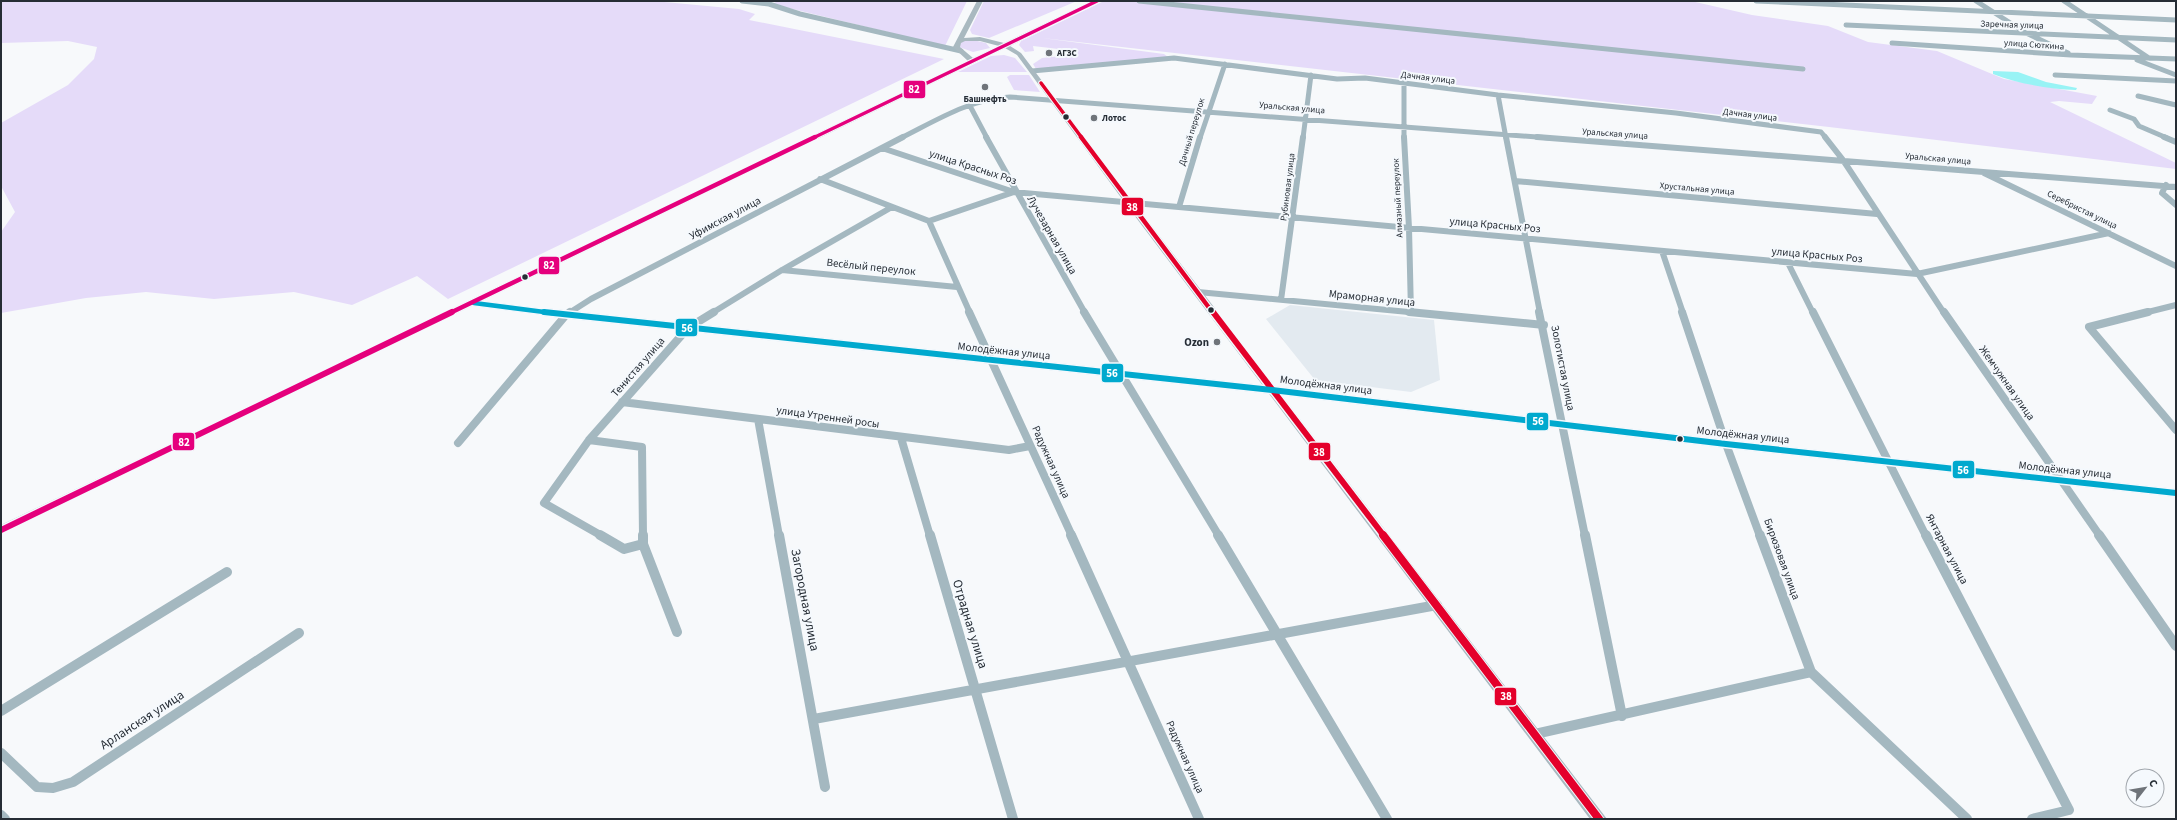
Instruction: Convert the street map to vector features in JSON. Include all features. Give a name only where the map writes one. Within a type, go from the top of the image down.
[{"type":"main road","points":[[973,62],[956,47],[980,1]]},
{"type":"main road","points":[[1,530],[1097,1]]},
{"type":"main road","points":[[965,29],[967,33],[977,38],[1005,46],[1021,56]]},
{"type":"main road","points":[[957,43],[965,39],[977,38]]},
{"type":"main road","points":[[986,41],[1021,38]]},
{"type":"main road","points":[[1021,38],[1015,41],[1015,46],[1021,56],[1128,202],[1437,604],[1599,819]]},
{"type":"main road","points":[[986,41],[996,50]]},
{"type":"main road","points":[[962,52],[1021,56]]},
{"type":"street","points":[[742,1],[769,4],[800,14],[962,52]]},
{"type":"street","points":[[769,4],[775,1]]},
{"type":"street","points":[[1140,1],[1803,69]]},
{"type":"street","points":[[1756,1],[2176,20]]},
{"type":"street","points":[[1867,1],[1876,7]]},
{"type":"street","points":[[1976,1],[2026,33],[2071,55]]},
{"type":"street","points":[[2064,1],[2149,58]]},
{"type":"street","points":[[1908,2],[1917,9]]},
{"type":"street","name":"Заречная улица","points":[[1846,25],[2176,40]]},
{"type":"street","points":[[942,48],[957,43]]},
{"type":"street","name":"улица Сюткина","points":[[1892,43],[2071,55],[2176,59]]},
{"type":"street","name":"Дачная улица","points":[[1032,71],[1106,63],[1174,58],[1337,79],[1365,78],[1404,82],[1498,95],[1676,113],[1822,132]]},
{"type":"street","points":[[2133,58],[2176,75]]},
{"type":"street","name":"Дачный переулок","points":[[1179,207],[1208,111],[1225,64]]},
{"type":"street","name":"Рубиновая улица","points":[[1281,300],[1311,75]]},
{"type":"street","points":[[2055,75],[2176,81]]},
{"type":"street","name":"Алмазный переулок","points":[[1404,82],[1403,126],[1409,228],[1411,313]]},
{"type":"street","name":"Золотистая улица","points":[[1498,95],[1515,181],[1524,237],[1544,325],[1622,716]]},
{"type":"street","name":"Уфимская улица","points":[[458,443],[566,315],[591,299],[820,179],[969,104],[987,98],[1005,96],[1052,99]]},
{"type":"street","points":[[2138,96],[2176,105]]},
{"type":"street","name":"Уральская улица","points":[[1052,99],[2166,185],[2176,187]]},
{"type":"street","name":"Лучезарная улица","points":[[969,104],[1014,192],[1120,374],[1279,634],[1387,819]]},
{"type":"street","points":[[2110,110],[2134,119],[2139,126],[2176,142]]},
{"type":"street","name":"Жемчужная улица","points":[[1822,132],[1843,160],[1917,274],[2062,480],[2176,646]]},
{"type":"street","name":"улица Красных Роз","points":[[882,148],[1014,192],[1293,218],[1524,237],[1917,274],[2109,233]]},
{"type":"street","name":"Серебристая улица","points":[[1980,171],[2176,266]]},
{"type":"street","points":[[820,179],[930,221],[1014,192]]},
{"type":"street","name":"Хрустальная улица","points":[[1515,181],[1877,214]]},
{"type":"street","points":[[2166,185],[2162,193],[2176,205]]},
{"type":"street","name":"Тенистая улица","points":[[643,544],[624,549],[544,503],[589,440],[688,328],[782,270],[892,207]]},
{"type":"street","name":"Радужная улица","points":[[930,221],[957,287],[993,361],[1199,819]]},
{"type":"street","name":"Бирюзовая улица","points":[[1662,251],[1726,444],[1811,672],[1967,819]]},
{"type":"street","name":"Янтарная улица","points":[[1788,263],[1887,461],[2069,810],[2032,819]]},
{"type":"street","name":"Весёлый переулок","points":[[782,270],[957,287]]},
{"type":"street","name":"Мраморная улица","points":[[1198,292],[1544,325]]},
{"type":"street","name":"Молодёжная улица","points":[[474,303],[566,315],[1272,390],[1563,426],[2176,493]]},
{"type":"street","points":[[2176,305],[2089,327],[2176,430]]},
{"type":"street","name":"улица Утренней росы","points":[[622,402],[758,418],[901,438],[1009,450],[1030,446]]},
{"type":"street","name":"Загородная улица","points":[[758,418],[814,719],[825,787]]},
{"type":"street","name":"Отрадная улица","points":[[901,438],[976,690],[1012,819]]},
{"type":"street","points":[[589,440],[642,447],[643,544],[677,632]]},
{"type":"street","points":[[1,711],[227,572]]},
{"type":"street","points":[[814,719],[1437,604]]},
{"type":"street","name":"Арланская улица","points":[[1,753],[37,787],[53,788],[73,782],[299,633]]},
{"type":"street","points":[[1535,734],[1622,716],[1811,672]]},
{"type":"street","points":[[1,815],[5,819]]},
{"type":"shaded area","points":[[1,1],[654,1],[739,9],[755,14],[749,20],[944,59],[448,299],[417,276],[352,305],[294,292],[214,299],[146,292],[86,298],[1,313],[1,232],[15,212],[1,186],[1,123],[68,85],[94,59],[97,47],[68,41],[1,43]]},
{"type":"shaded area","points":[[778,1],[967,1],[945,46],[772,4]]},
{"type":"shaded area","points":[[984,1],[1077,1],[989,38],[972,34],[970,30]]},
{"type":"shaded area","points":[[1104,1],[1691,1],[1752,15],[1828,26],[1868,42],[1937,51],[2004,79],[2097,96],[2092,104],[2059,101],[2050,102],[2176,163],[2176,169],[1829,127],[1042,38],[1164,54],[1168,57],[1036,69],[1033,64],[1042,58],[1071,55],[1067,50],[1033,46],[1034,51],[1025,52],[1019,45],[1021,41]]},
{"type":"shaded area","points":[[973,40],[986,43],[990,48],[973,52],[959,47],[961,41]]},
{"type":"shaded area","points":[[1004,55],[1015,58],[1027,72],[958,72],[991,56]]},
{"type":"shaded area","points":[[1010,75],[1029,75],[1040,92],[1014,90],[1007,77]]},
{"type":"shaded area","points":[[1290,305],[1434,320],[1440,380],[1411,392],[1315,380],[1266,319]]},
{"type":"water","points":[[1993,71],[2018,72],[2046,82],[2077,88],[2076,90],[2045,87],[2013,81],[1993,74]]},
{"type":"transit line","name":"82","points":[[1,530],[1097,1]]},
{"type":"transit line","name":"38","points":[[1041,83],[1128,201],[1599,819]]},
{"type":"transit line","name":"56","points":[[474,303],[566,315],[1272,390],[1726,444],[2176,493]]},
{"type":"place","name":"АГЗС","points":[[1049,53]]},
{"type":"place","name":"Башнефть","points":[[985,87]]},
{"type":"place","name":"Лотос","points":[[1094,118]]},
{"type":"place","name":"Ozon","points":[[1217,342]]}]
